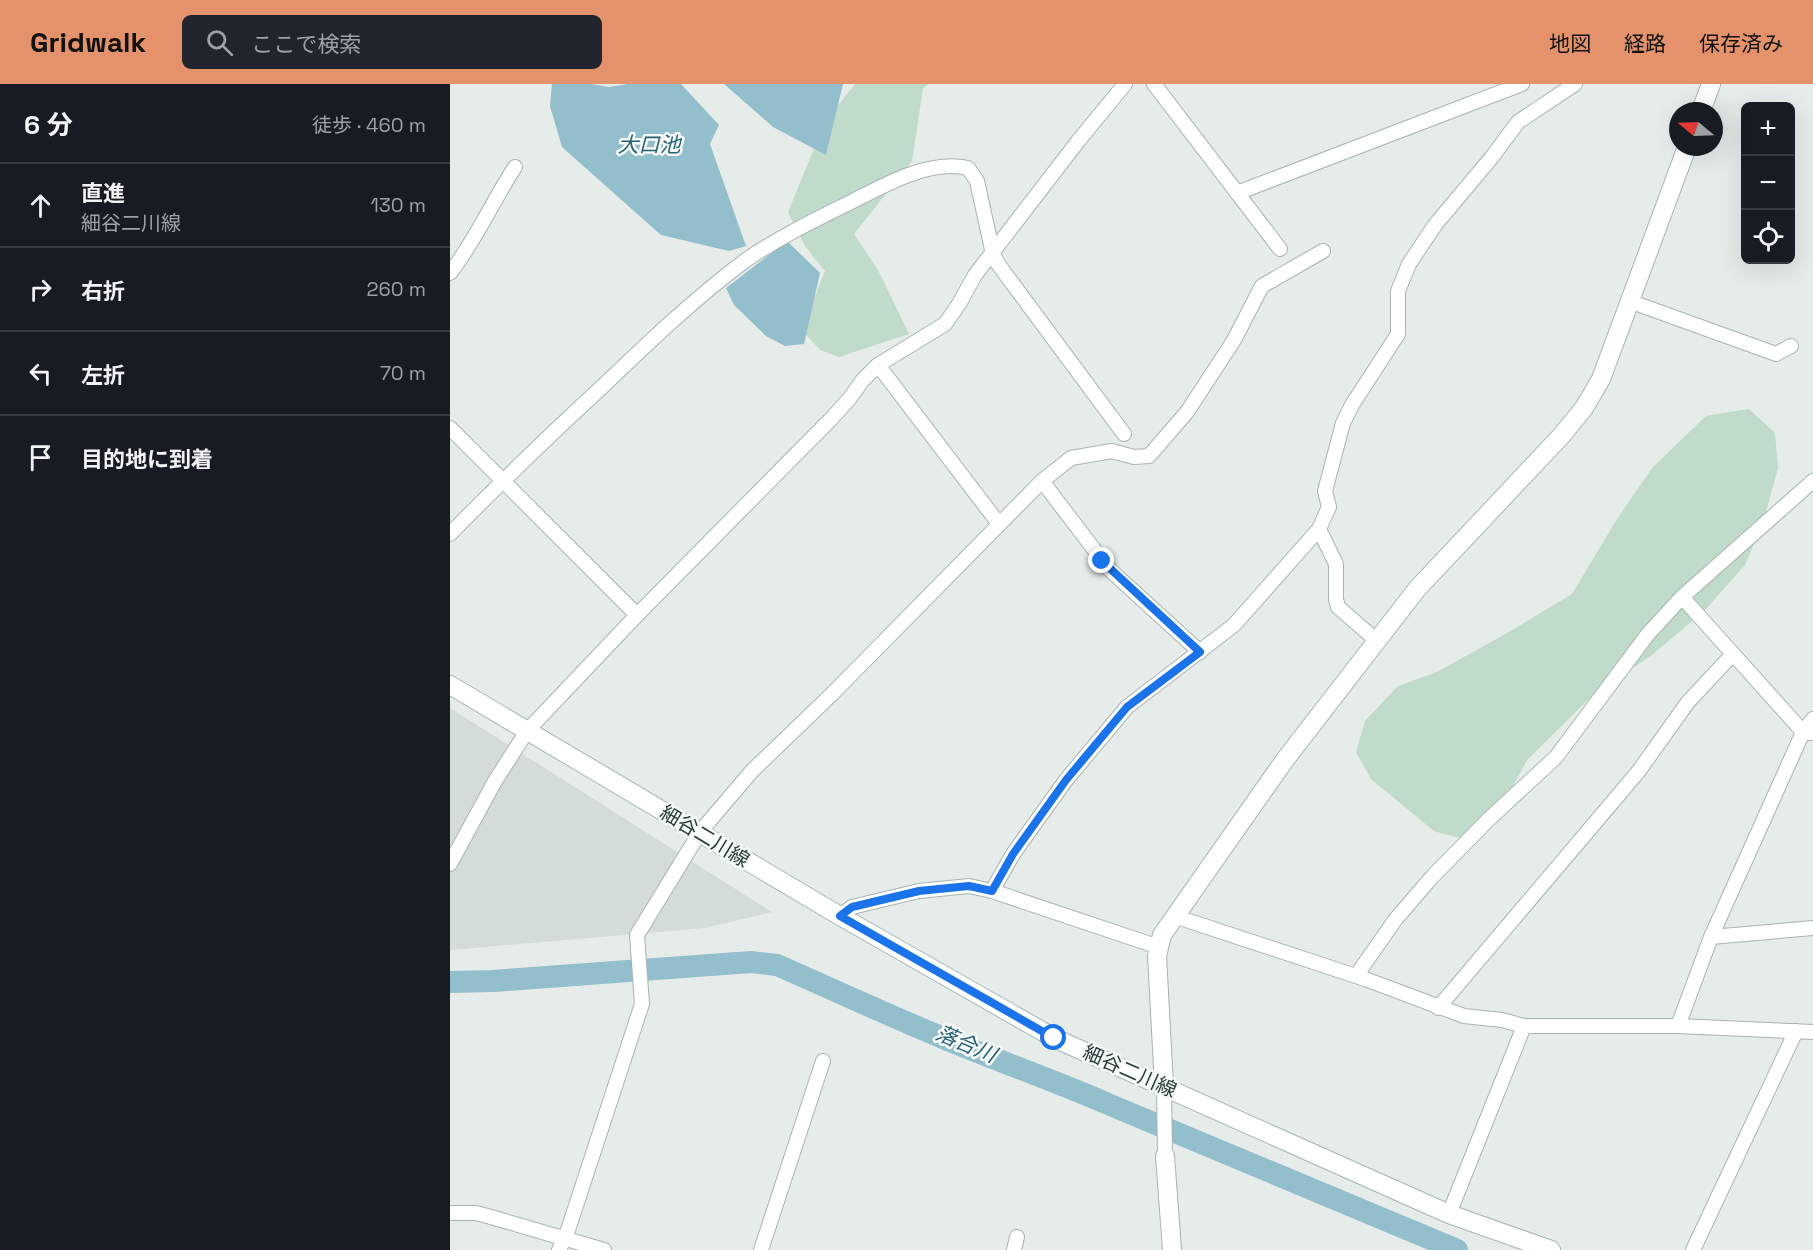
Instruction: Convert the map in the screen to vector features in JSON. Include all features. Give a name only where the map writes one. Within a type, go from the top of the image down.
[{"type":"main road","points":[[1704,102],[1711,84]]},
{"type":"main road","points":[[1164,1094],[1157,956],[1162,935],[1284,761],[1417,589],[1562,435],[1584,408],[1601,379],[1684,156]]},
{"type":"main road","name":"細谷二川線","points":[[450,685],[840,916],[1054,1038],[1164,1094],[1449,1214],[1551,1250]]},
{"type":"main road","points":[[1165,1156],[1172,1250]]},
{"type":"street","points":[[450,864],[495,781],[527,731],[637,615],[831,418],[862,381],[878,366],[945,324],[975,275],[1125,84]]},
{"type":"street","points":[[1154,84],[1280,249]]},
{"type":"street","points":[[1237,193],[1522,84]]},
{"type":"street","points":[[992,891],[1013,854],[1066,780],[1127,707],[1234,625],[1319,529],[1329,507],[1325,491],[1343,423],[1352,405],[1398,334],[1398,291],[1409,264],[1435,225],[1518,122],[1575,84]]},
{"type":"street","points":[[450,534],[503,480],[656,336],[748,259],[880,186],[921,171],[955,165],[968,168],[977,181],[993,254],[1124,434]]},
{"type":"street","points":[[450,273],[463,257],[483,224],[496,195],[515,167]]},
{"type":"street","points":[[561,1244],[568,1230],[642,1004],[637,935],[700,832],[752,771],[833,693],[1041,481],[1071,458],[1112,451],[1134,457],[1149,456],[1193,403],[1234,340],[1262,286],[1323,251]]},
{"type":"street","points":[[1629,301],[1776,354],[1791,346]]},
{"type":"street","points":[[878,366],[999,524]]},
{"type":"street","points":[[450,428],[637,615]]},
{"type":"street","points":[[1041,481],[1109,569],[1200,652]]},
{"type":"street","points":[[1356,976],[1395,920],[1432,876],[1556,757],[1648,634],[1682,597],[1813,481]]},
{"type":"street","points":[[1319,529],[1336,564],[1338,607],[1377,641]]},
{"type":"street","points":[[1682,597],[1808,733]]},
{"type":"street","points":[[1438,1008],[1638,772],[1688,702],[1733,654]]},
{"type":"street","points":[[1678,1026],[1711,937],[1813,719]]},
{"type":"street","points":[[840,916],[852,907],[919,891],[969,886],[992,891],[1159,947]]},
{"type":"street","points":[[1174,916],[1356,976],[1464,1016],[1502,1020],[1524,1026],[1678,1026],[1813,1032]]},
{"type":"street","points":[[1711,937],[1813,928]]},
{"type":"street","points":[[1449,1214],[1524,1026]]},
{"type":"street","points":[[1693,1250],[1796,1031]]},
{"type":"street","points":[[761,1250],[823,1061]]},
{"type":"street","points":[[1164,1094],[1165,1156]]},
{"type":"street","points":[[450,1213],[476,1213],[561,1244],[604,1250]]},
{"type":"shaded area","points":[[450,708],[772,912],[705,928],[450,950]]},
{"type":"green space","points":[[855,84],[929,84],[923,88],[912,161],[854,234],[879,272],[909,334],[839,357],[820,350],[802,330],[825,271],[805,246],[788,212],[825,122]]},
{"type":"green space","points":[[1749,409],[1775,433],[1778,468],[1763,523],[1745,565],[1705,610],[1652,655],[1593,695],[1527,760],[1500,810],[1466,840],[1434,831],[1371,779],[1356,752],[1365,721],[1398,686],[1437,672],[1572,594],[1617,519],[1653,467],[1706,416]]},
{"type":"water","name":"大口池","points":[[552,84],[591,84],[609,87],[628,84],[681,84],[719,125],[710,144],[746,246],[729,251],[661,235],[562,147],[550,106]]},
{"type":"water","points":[[724,84],[843,84],[826,155],[773,127]]},
{"type":"water","points":[[787,241],[820,273],[804,344],[785,346],[766,336],[734,305],[726,288]]},
{"type":"waterway","name":"落合川","points":[[450,982],[493,981],[751,962],[777,965],[948,1040],[1457,1250]]},
{"type":"route","points":[[1054,1038],[840,916],[852,907],[919,891],[969,886],[992,891],[1013,854],[1066,780],[1127,707],[1200,652],[1102,561]]}]
